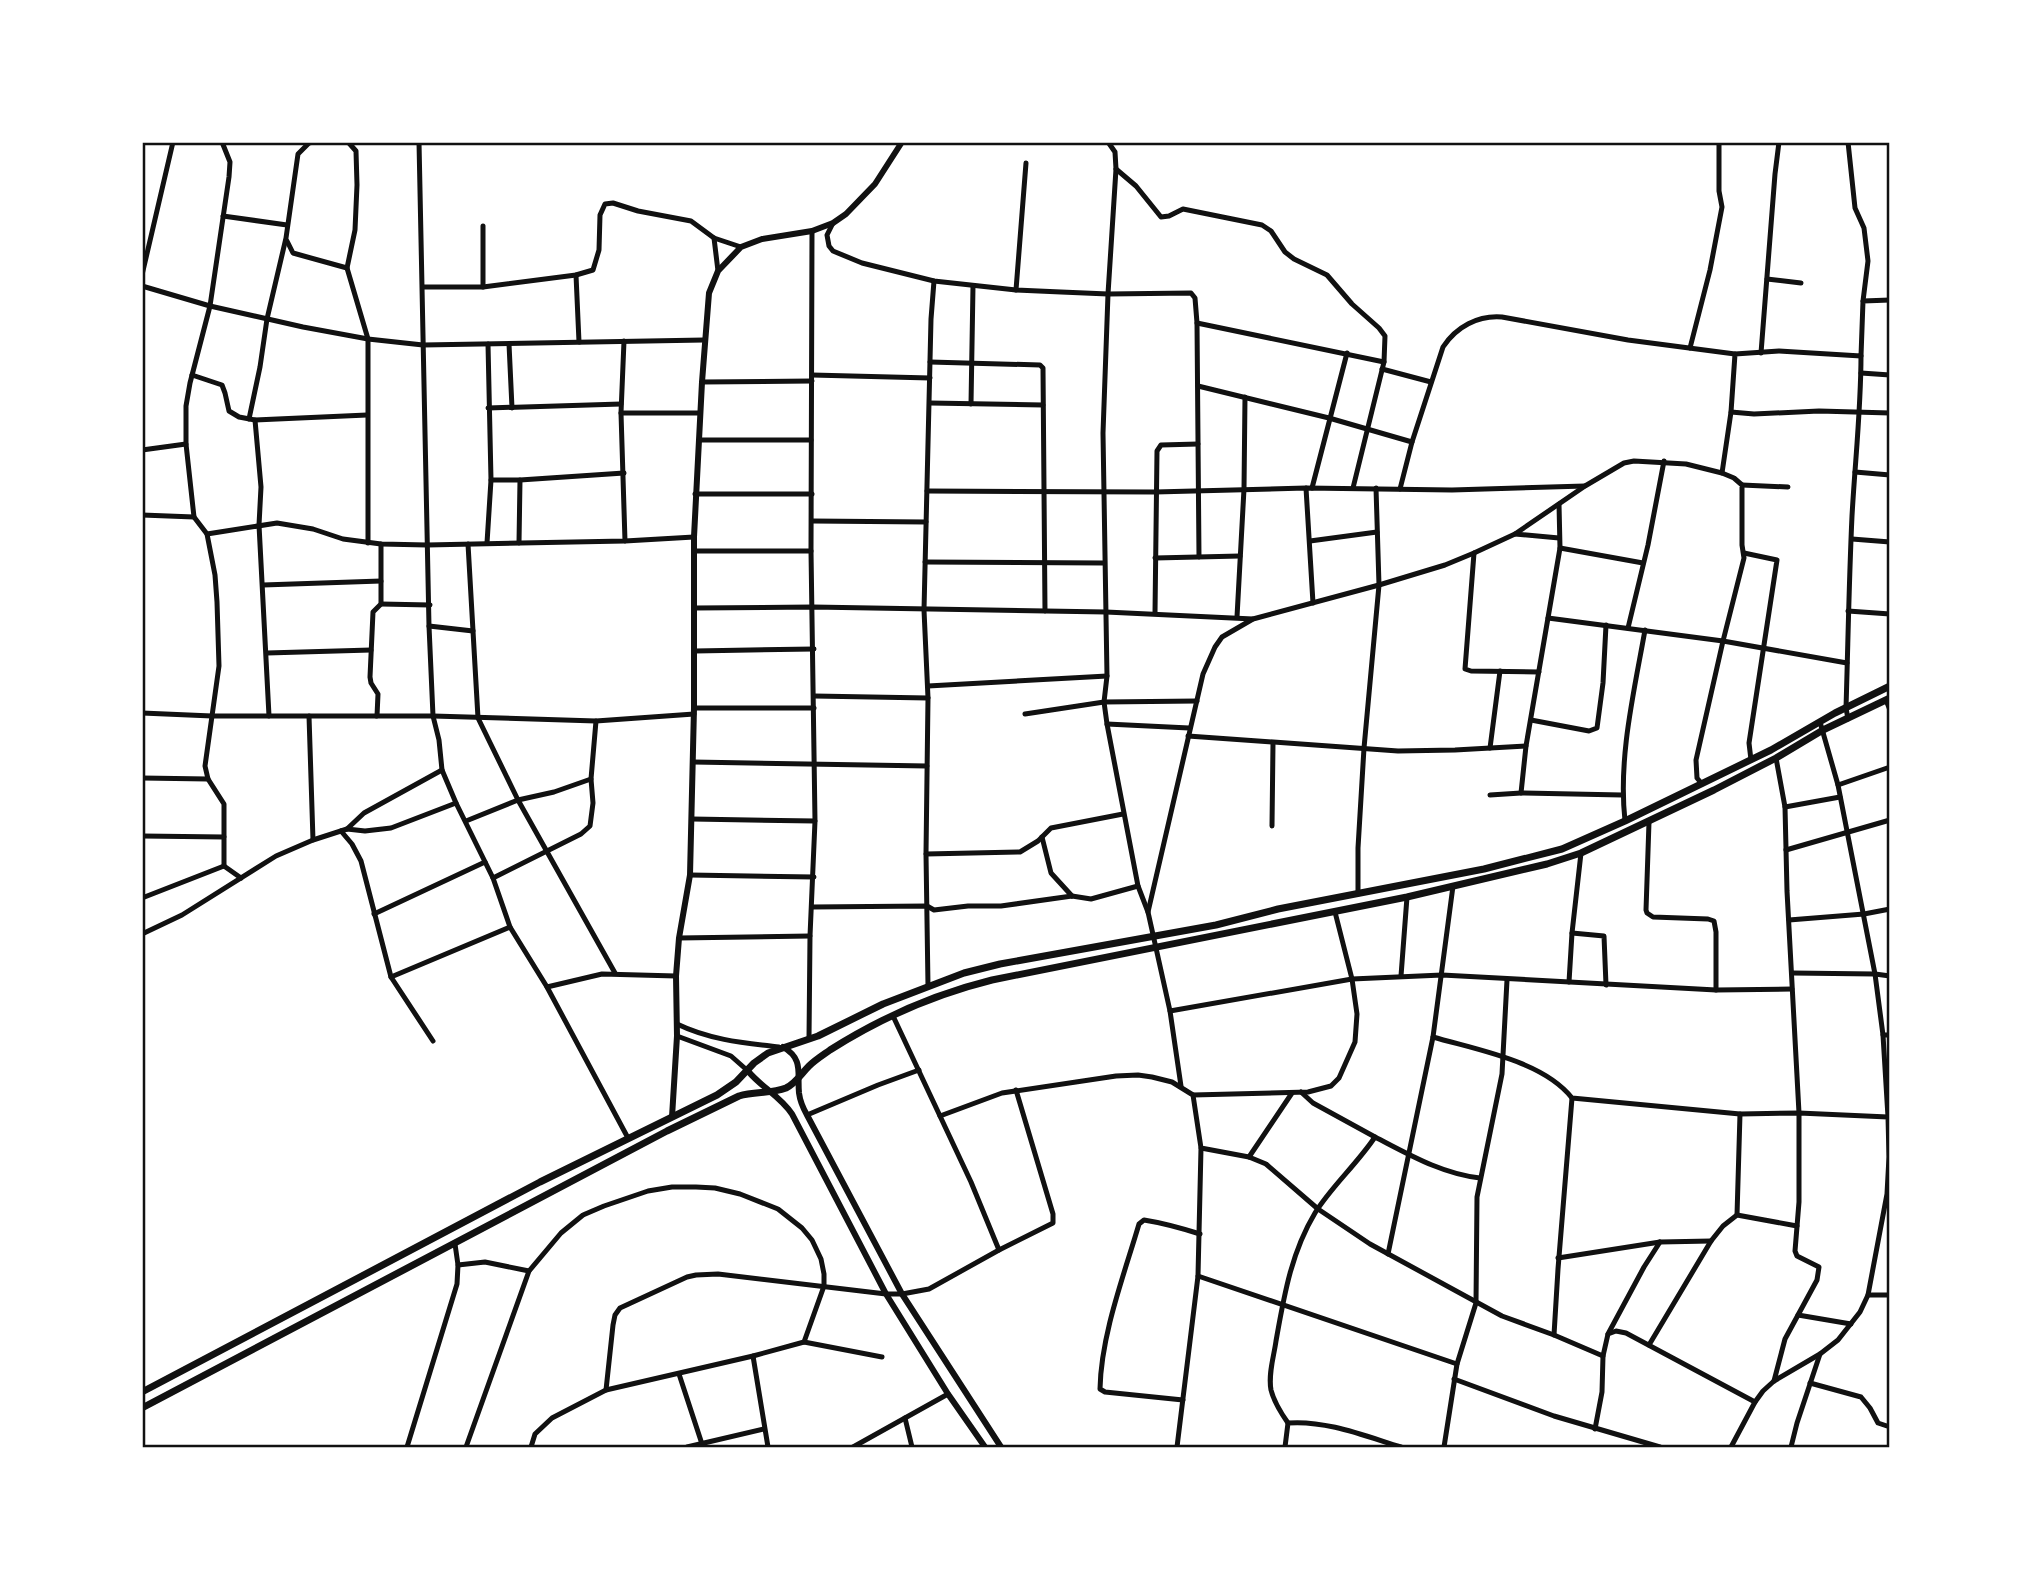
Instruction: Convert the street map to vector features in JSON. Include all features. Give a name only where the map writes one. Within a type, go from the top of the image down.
[{"type":"main road","points":[[142,1408],[667,1131],[739,1096],[786,1088],[799,1078],[808,1066],[849,1038],[938,996],[967,986],[1038,971],[1407,897],[1547,864],[1581,853],[1776,758],[1846,708],[1890,686]]},
{"type":"main road","points":[[142,1392],[628,1138],[717,1095],[736,1082],[761,1057],[809,1039],[883,1004],[982,968],[1216,925],[1278,909],[1484,869],[1545,854],[1576,844],[1822,726],[1847,719],[1888,699]]},
{"type":"main road","points":[[1035,957],[1038,971]]},
{"type":"main road","points":[[931,985],[938,996]]},
{"type":"street","points":[[142,275],[173,142]]},
{"type":"street","points":[[222,142],[230,162],[210,306],[186,406],[186,444],[194,517],[207,534],[215,575],[219,666],[205,766],[208,779],[224,804],[224,866]]},
{"type":"street","points":[[269,716],[261,499],[252,420],[267,319],[286,238],[298,154],[313,142]]},
{"type":"street","points":[[348,142],[356,151],[357,185],[355,230],[346,268],[368,339],[368,543]]},
{"type":"street","points":[[419,142],[429,626],[433,716],[442,770],[493,878],[510,927],[547,987],[628,1138]]},
{"type":"street","points":[[672,1117],[677,1036],[676,976],[679,938],[690,875],[695,494],[709,293],[718,271],[741,247],[762,239],[812,231],[846,215],[875,184],[902,142]]},
{"type":"street","points":[[1108,142],[1115,152],[1116,169],[1103,433],[1107,677],[1104,702],[1138,886],[1148,912],[1170,1010],[1181,1086]]},
{"type":"street","points":[[1690,348],[1710,270],[1722,207],[1718,176],[1719,142]]},
{"type":"street","points":[[1761,353],[1779,142]]},
{"type":"street","points":[[1847,719],[1848,611],[1860,411],[1863,301],[1868,261],[1864,228],[1855,208],[1849,142]]},
{"type":"street","points":[[1016,290],[1026,163]]},
{"type":"street","points":[[1116,169],[1136,186],[1161,217],[1183,209],[1266,227],[1285,252],[1302,264],[1327,275],[1352,304],[1380,328],[1385,336],[1384,362],[1353,488]]},
{"type":"street","points":[[423,287],[483,287],[576,275],[593,270],[599,250],[600,215],[604,204],[613,202],[638,211],[691,221],[714,238],[741,247]]},
{"type":"street","points":[[223,215],[287,225]]},
{"type":"street","points":[[833,223],[827,234],[829,246],[833,251],[862,263],[934,281],[1016,290],[1108,294],[1188,292],[1195,298],[1199,557]]},
{"type":"street","points":[[483,226],[483,287]]},
{"type":"street","points":[[809,1039],[815,821],[811,551],[812,231]]},
{"type":"street","points":[[286,238],[293,253],[346,268]]},
{"type":"street","points":[[714,238],[718,271]]},
{"type":"street","points":[[576,275],[579,342]]},
{"type":"street","points":[[1767,279],[1801,283]]},
{"type":"street","points":[[931,985],[926,906],[928,686],[924,610],[934,281]]},
{"type":"street","points":[[142,286],[267,319],[368,339],[423,345],[704,340]]},
{"type":"street","points":[[971,404],[973,286]]},
{"type":"street","points":[[1863,301],[1890,300]]},
{"type":"street","points":[[1400,489],[1412,442],[1443,347],[1449,337],[1468,324],[1485,317],[1735,354],[1779,351],[1861,356]]},
{"type":"street","points":[[1197,323],[1384,362]]},
{"type":"street","points":[[624,341],[621,413],[625,541]]},
{"type":"street","points":[[487,543],[491,480],[488,344]]},
{"type":"street","points":[[509,344],[512,408]]},
{"type":"street","points":[[1313,603],[1309,488],[1347,354]]},
{"type":"street","points":[[1722,473],[1731,412],[1735,354]]},
{"type":"street","points":[[930,362],[1042,366],[1045,611]]},
{"type":"street","points":[[1382,369],[1431,383]]},
{"type":"street","points":[[1861,373],[1890,375]]},
{"type":"street","points":[[192,375],[222,386],[229,411],[252,420],[367,415]]},
{"type":"street","points":[[702,382],[930,378]]},
{"type":"street","points":[[1198,386],[1329,418],[1412,442]]},
{"type":"street","points":[[1237,617],[1244,489],[1245,397]]},
{"type":"street","points":[[930,403],[1043,405]]},
{"type":"street","points":[[488,408],[621,404]]},
{"type":"street","points":[[1731,412],[1890,413]]},
{"type":"street","points":[[621,413],[700,414]]},
{"type":"street","points":[[699,440],[811,440]]},
{"type":"street","points":[[142,450],[186,444]]},
{"type":"street","points":[[1155,613],[1158,447],[1198,444]]},
{"type":"street","points":[[1628,628],[1664,461]]},
{"type":"street","points":[[1148,912],[1189,728],[1207,662],[1222,637],[1253,619],[1445,565],[1474,554],[1516,534],[1623,463],[1664,461],[1686,464],[1722,473],[1742,485],[1788,487]]},
{"type":"street","points":[[1855,472],[1890,475]]},
{"type":"street","points":[[491,480],[624,473]]},
{"type":"street","points":[[519,543],[520,480]]},
{"type":"street","points":[[1702,784],[1696,774],[1696,760],[1744,558],[1742,485]]},
{"type":"street","points":[[926,491],[1156,492],[1586,486]]},
{"type":"street","points":[[1357,894],[1364,748],[1379,584],[1376,488]]},
{"type":"street","points":[[695,494],[812,494]]},
{"type":"street","points":[[1521,793],[1526,746],[1559,548],[1559,504]]},
{"type":"street","points":[[142,514],[194,517]]},
{"type":"street","points":[[812,521],[926,522]]},
{"type":"street","points":[[207,534],[260,524],[291,524],[334,537],[381,544],[625,541],[694,537]]},
{"type":"street","points":[[1310,541],[1377,532]]},
{"type":"street","points":[[1516,534],[1559,538]]},
{"type":"street","points":[[1852,539],[1890,542]]},
{"type":"street","points":[[377,716],[378,694],[371,683],[371,650],[373,612],[381,604],[381,544]]},
{"type":"street","points":[[468,544],[478,718],[518,800],[615,973]]},
{"type":"street","points":[[1559,548],[1643,563]]},
{"type":"street","points":[[695,551],[811,551]]},
{"type":"street","points":[[1744,553],[1777,560],[1749,743],[1751,760]]},
{"type":"street","points":[[1474,554],[1464,666],[1468,670],[1539,672]]},
{"type":"street","points":[[1155,558],[1240,556]]},
{"type":"street","points":[[925,562],[1104,563]]},
{"type":"street","points":[[263,585],[381,581]]},
{"type":"street","points":[[381,604],[430,605]]},
{"type":"street","points":[[695,608],[813,607],[1106,612],[1253,619]]},
{"type":"street","points":[[1848,611],[1890,614]]},
{"type":"street","points":[[1548,618],[1723,641],[1847,663]]},
{"type":"street","points":[[1531,720],[1589,731],[1597,728],[1606,625]]},
{"type":"street","points":[[429,626],[473,631]]},
{"type":"street","points":[[1625,821],[1622,795],[1633,699],[1645,630]]},
{"type":"street","points":[[695,651],[814,649]]},
{"type":"street","points":[[267,653],[371,650]]},
{"type":"street","points":[[1490,748],[1500,671]]},
{"type":"street","points":[[928,686],[1107,677]]},
{"type":"street","points":[[814,696],[928,698]]},
{"type":"street","points":[[1888,699],[1890,710]]},
{"type":"street","points":[[1025,714],[1104,702],[1197,701]]},
{"type":"street","points":[[142,713],[212,716],[433,716],[596,721],[694,711],[814,708]]},
{"type":"street","points":[[309,716],[313,840]]},
{"type":"street","points":[[493,878],[581,834],[590,826],[596,721]]},
{"type":"street","points":[[1107,724],[1189,728]]},
{"type":"street","points":[[1731,1447],[1755,1402],[1774,1381],[1820,1354],[1838,1340],[1851,1324],[1868,1295],[1889,1180],[1887,1035],[1838,785],[1822,726]]},
{"type":"street","points":[[1188,736],[1425,751],[1526,746]]},
{"type":"street","points":[[1272,826],[1273,743]]},
{"type":"street","points":[[1774,1381],[1785,1339],[1816,1280],[1819,1267],[1797,1256],[1795,1248],[1800,1160],[1796,1032],[1785,807],[1776,758]]},
{"type":"street","points":[[693,762],[927,766]]},
{"type":"street","points":[[1838,785],[1890,767]]},
{"type":"street","points":[[344,830],[364,813],[442,770]]},
{"type":"street","points":[[142,778],[208,779]]},
{"type":"street","points":[[466,821],[518,800],[554,792],[591,779]]},
{"type":"street","points":[[1490,795],[1622,795]]},
{"type":"street","points":[[1785,807],[1840,797]]},
{"type":"street","points":[[142,934],[182,915],[276,856],[313,840],[344,830],[391,828],[456,803]]},
{"type":"street","points":[[926,854],[1020,852],[1051,828],[1123,814]]},
{"type":"street","points":[[692,819],[815,821]]},
{"type":"street","points":[[1786,850],[1890,820]]},
{"type":"street","points":[[1648,822],[1647,913],[1653,917],[1714,921],[1716,990]]},
{"type":"street","points":[[344,830],[361,861],[391,977],[433,1041]]},
{"type":"street","points":[[142,836],[224,837]]},
{"type":"street","points":[[1042,837],[1051,873],[1072,896]]},
{"type":"street","points":[[1569,982],[1581,853]]},
{"type":"street","points":[[374,914],[485,862]]},
{"type":"street","points":[[224,866],[241,877]]},
{"type":"street","points":[[142,898],[224,866]]},
{"type":"street","points":[[690,875],[814,877]]},
{"type":"street","points":[[813,907],[926,906],[934,909],[1001,906],[1072,896],[1091,899],[1138,886]]},
{"type":"street","points":[[1388,1254],[1433,1037],[1453,886]]},
{"type":"street","points":[[1401,976],[1407,897]]},
{"type":"street","points":[[1789,920],[1864,914],[1890,909]]},
{"type":"street","points":[[940,1115],[991,1096],[1016,1090],[1138,1075],[1172,1082],[1193,1095],[1292,1093],[1331,1086],[1339,1079],[1344,1069],[1355,1042],[1357,1028],[1352,979],[1335,912]]},
{"type":"street","points":[[391,977],[510,927]]},
{"type":"street","points":[[1572,933],[1604,936],[1606,985]]},
{"type":"street","points":[[679,938],[810,936]]},
{"type":"street","points":[[1792,973],[1890,976]]},
{"type":"street","points":[[547,987],[602,974],[676,976]]},
{"type":"street","points":[[1170,1010],[1352,979],[1401,976],[1441,975],[1716,990],[1792,989]]},
{"type":"street","points":[[1444,1447],[1457,1364],[1476,1303],[1476,1208],[1504,1058],[1507,979]]},
{"type":"street","points":[[893,1016],[971,1182],[999,1250]]},
{"type":"street","points":[[677,1024],[700,1035],[783,1048],[796,1058],[800,1096],[807,1115],[902,1294],[1001,1447]]},
{"type":"street","points":[[677,1036],[731,1056],[790,1110],[886,1294],[948,1394],[985,1447]]},
{"type":"street","points":[[1433,1037],[1504,1058],[1555,1080],[1572,1098],[1740,1114],[1799,1113],[1889,1117]]},
{"type":"street","points":[[807,1115],[919,1070]]},
{"type":"street","points":[[606,1390],[615,1315],[625,1305],[678,1280],[696,1275],[741,1276],[902,1294],[929,1289],[1054,1221],[1016,1090]]},
{"type":"street","points":[[1301,1092],[1313,1103],[1408,1154],[1455,1174],[1480,1178]]},
{"type":"street","points":[[1249,1157],[1292,1093]]},
{"type":"street","points":[[1177,1447],[1198,1276],[1201,1148],[1193,1095]]},
{"type":"street","points":[[1554,1335],[1572,1098]]},
{"type":"street","points":[[1737,1215],[1740,1114]]},
{"type":"street","points":[[1285,1447],[1288,1423],[1279,1410],[1270,1386],[1289,1270],[1304,1232],[1318,1209],[1375,1137]]},
{"type":"street","points":[[810,1148],[822,1143]]},
{"type":"street","points":[[1201,1148],[1249,1157],[1266,1164],[1318,1209],[1388,1254],[1502,1316],[1603,1356]]},
{"type":"street","points":[[466,1447],[529,1271],[561,1233],[583,1215],[648,1191],[672,1187],[715,1188],[759,1200],[791,1217],[812,1240],[821,1259],[824,1274],[824,1286],[804,1342]]},
{"type":"street","points":[[1649,1345],[1711,1241],[1723,1226],[1737,1215],[1797,1226]]},
{"type":"street","points":[[1184,1401],[1105,1392],[1100,1389],[1100,1383],[1104,1352],[1120,1285],[1139,1224],[1148,1220],[1199,1234]]},
{"type":"street","points":[[1558,1258],[1660,1242],[1711,1241]]},
{"type":"street","points":[[1595,1429],[1608,1334],[1660,1242]]},
{"type":"street","points":[[407,1447],[457,1283],[455,1244]]},
{"type":"street","points":[[458,1265],[485,1262],[529,1271]]},
{"type":"street","points":[[1198,1276],[1457,1364]]},
{"type":"street","points":[[1868,1295],[1890,1295]]},
{"type":"street","points":[[1798,1315],[1851,1324]]},
{"type":"street","points":[[1608,1334],[1621,1331],[1755,1402]]},
{"type":"street","points":[[531,1447],[536,1434],[549,1420],[606,1390],[804,1342],[882,1357]]},
{"type":"street","points":[[1791,1447],[1820,1354]]},
{"type":"street","points":[[754,1356],[768,1447]]},
{"type":"street","points":[[679,1374],[702,1446]]},
{"type":"street","points":[[1454,1379],[1555,1416],[1642,1444],[1660,1447]]},
{"type":"street","points":[[1810,1383],[1861,1397],[1878,1423],[1890,1427]]},
{"type":"street","points":[[853,1447],[948,1394]]},
{"type":"street","points":[[905,1418],[912,1447]]},
{"type":"street","points":[[1288,1423],[1326,1425],[1401,1447]]},
{"type":"street","points":[[687,1447],[702,1446],[764,1429]]},
{"type":"street","points":[[1375,1447],[1377,1440]]}]
